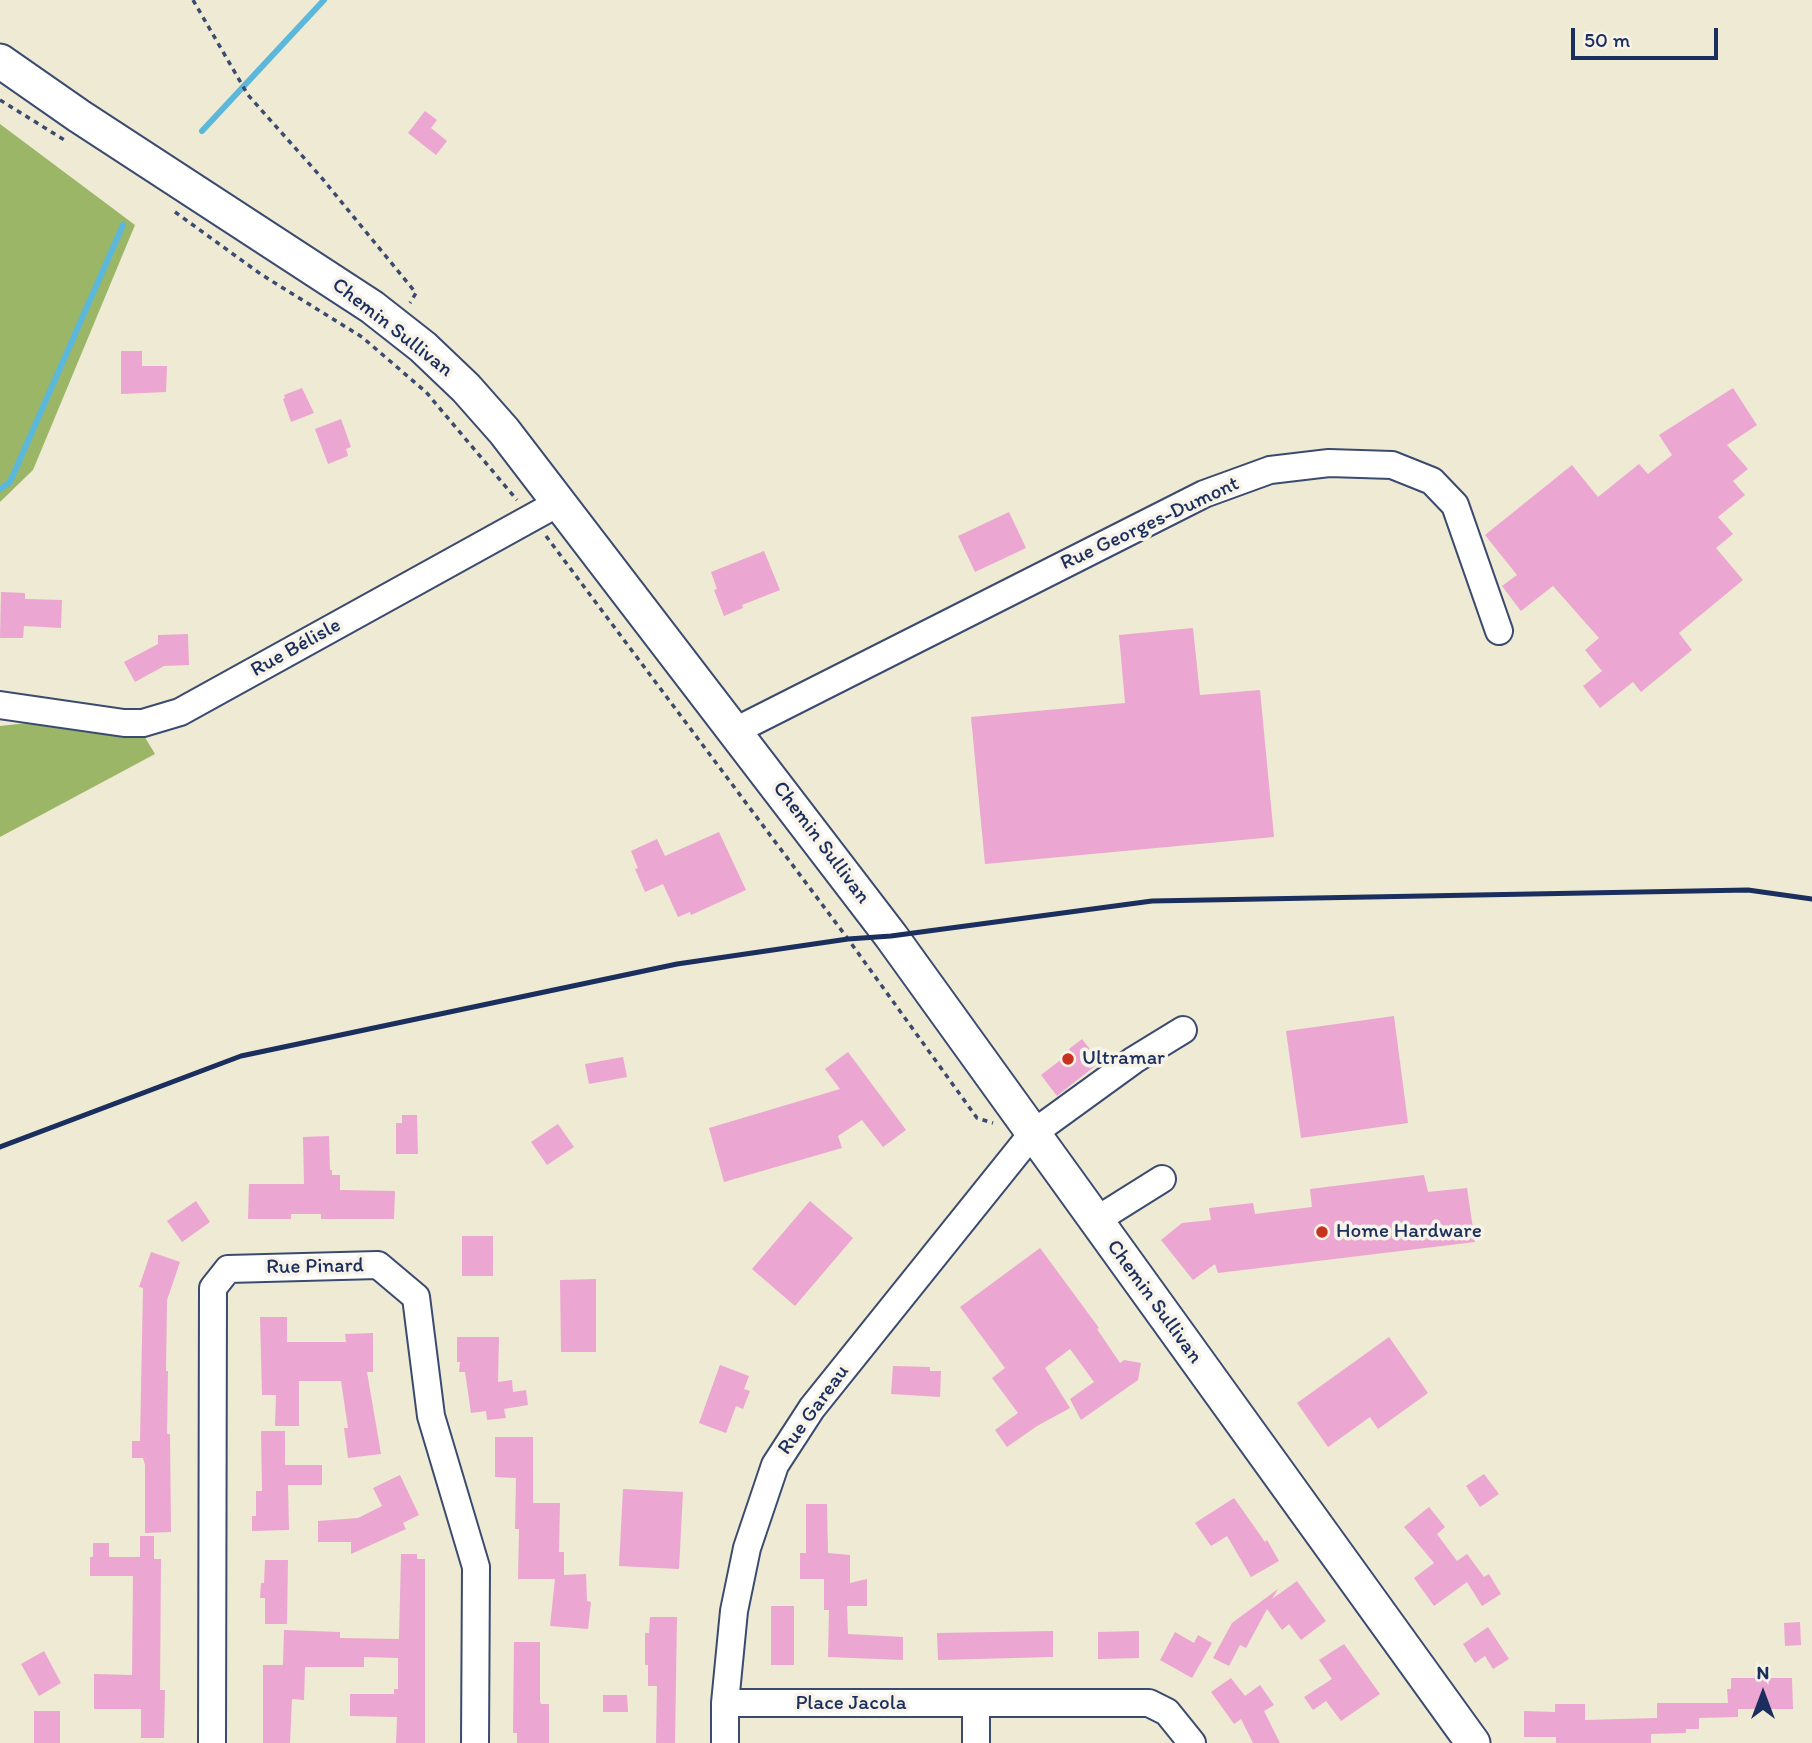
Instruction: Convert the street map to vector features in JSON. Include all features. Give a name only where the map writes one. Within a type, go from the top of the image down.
[{"type":"main road","name":"Chemin Sullivan","points":[[0,42],[30,81]]},
{"type":"main road","name":"Chemin Sullivan","points":[[0,61],[79,116],[315,268],[396,326],[423,347],[466,388],[504,431],[546,510],[735,731],[891,936],[1473,1743]]},
{"type":"street","name":"Rue Georges-Dumont","points":[[735,731],[1204,494],[1270,470],[1329,463],[1392,466],[1432,481],[1455,505],[1499,631]]},
{"type":"street","name":"Rue Bélisle","points":[[5,703],[124,723],[143,723],[180,712],[546,510]]},
{"type":"street","name":"Rue Gareau","points":[[725,1743],[725,1703],[734,1611],[747,1548],[775,1465],[812,1408],[1032,1134],[1134,1060],[1183,1030]]},
{"type":"street","points":[[1095,1221],[1162,1180]]},
{"type":"street","name":"Rue Pinard","points":[[212,1743],[212,1288],[228,1269],[378,1265],[416,1297],[432,1416],[476,1567],[475,1743]]},
{"type":"street","name":"Place Jacola","points":[[725,1703],[1149,1703],[1167,1712],[1192,1743]]},
{"type":"street","points":[[976,1704],[976,1743]]},
{"type":"path","points":[[193,0],[248,95],[321,177],[416,293],[396,326]]},
{"type":"path","points":[[0,100],[69,143]]},
{"type":"path","points":[[165,205],[262,275],[362,337],[426,392],[546,510],[977,1118],[1032,1134]]},
{"type":"green space","points":[[0,124],[135,225],[33,470],[0,502]]},
{"type":"green space","points":[[54,720],[143,734],[155,754],[0,837],[0,726]]},
{"type":"building","points":[[425,111],[437,120],[431,128],[447,141],[436,155],[408,133]]},
{"type":"building","points":[[121,351],[142,351],[142,366],[167,366],[166,392],[121,394]]},
{"type":"building","points":[[302,388],[314,413],[291,422],[284,395]]},
{"type":"building","points":[[1733,388],[1757,425],[1727,445],[1748,469],[1733,481],[1745,495],[1718,517],[1733,534],[1716,548],[1743,580],[1679,633],[1692,650],[1641,692],[1633,682],[1600,708],[1583,686],[1602,671],[1585,650],[1599,638],[1553,586],[1521,611],[1502,586],[1517,575],[1485,535],[1572,465],[1598,497],[1639,464],[1648,474],[1672,455],[1659,435]]},
{"type":"building","points":[[341,419],[351,447],[346,449],[348,456],[328,464],[315,429]]},
{"type":"building","points":[[1009,512],[1026,548],[975,572],[958,536]]},
{"type":"building","points":[[764,551],[780,590],[742,605],[743,608],[724,616],[714,590],[717,589],[711,572]]},
{"type":"building","points":[[1,592],[25,593],[25,599],[62,600],[61,628],[24,626],[23,638],[0,638]]},
{"type":"building","points":[[1193,628],[1200,695],[1260,690],[1274,837],[985,864],[971,717],[1125,703],[1119,635]]},
{"type":"building","points":[[188,634],[189,665],[164,666],[135,682],[124,662],[158,644],[158,635]]},
{"type":"building","points":[[719,832],[746,890],[691,915],[690,912],[678,917],[663,884],[645,892],[631,851],[657,839],[665,856]]},
{"type":"building","points":[[1394,1016],[1408,1123],[1301,1138],[1286,1031]]},
{"type":"building","points":[[1082,1039],[1100,1062],[1057,1096],[1041,1075],[1071,1052],[1069,1049]]},
{"type":"building","points":[[848,1052],[906,1130],[883,1147],[862,1120],[838,1136],[842,1148],[724,1182],[709,1128],[840,1089],[825,1069]]},
{"type":"building","points":[[623,1057],[627,1077],[589,1084],[585,1064]]},
{"type":"building","points":[[402,1115],[417,1115],[418,1154],[396,1154],[396,1123],[402,1123]]},
{"type":"building","points":[[558,1124],[574,1147],[547,1165],[531,1142]]},
{"type":"building","points":[[329,1136],[330,1170],[332,1175],[340,1175],[340,1190],[395,1191],[394,1219],[321,1219],[321,1214],[291,1214],[291,1219],[248,1219],[249,1184],[304,1184],[303,1137]]},
{"type":"building","name":"Home Hardware","points":[[1424,1175],[1428,1192],[1467,1188],[1475,1242],[1218,1273],[1215,1264],[1193,1280],[1161,1240],[1182,1223],[1211,1220],[1209,1208],[1253,1203],[1255,1214],[1312,1207],[1310,1189]]},
{"type":"building","points":[[196,1201],[210,1222],[182,1242],[167,1221]]},
{"type":"building","points":[[810,1201],[853,1238],[795,1306],[752,1269]]},
{"type":"building","points":[[462,1236],[493,1236],[493,1276],[462,1276]]},
{"type":"building","points":[[1040,1248],[1099,1328],[1097,1329],[1120,1363],[1124,1360],[1141,1363],[1138,1380],[1081,1420],[1070,1399],[1094,1382],[1070,1349],[1045,1368],[1070,1408],[1007,1447],[995,1430],[1018,1413],[992,1378],[1005,1368],[960,1307]]},
{"type":"building","points":[[151,1252],[180,1262],[167,1300],[167,1434],[170,1434],[171,1532],[145,1533],[145,1465],[143,1458],[132,1458],[132,1441],[140,1441],[143,1288],[139,1287]]},
{"type":"building","points":[[596,1279],[596,1352],[561,1352],[560,1280]]},
{"type":"building","points":[[260,1317],[287,1317],[287,1342],[346,1342],[345,1334],[373,1333],[373,1372],[367,1372],[381,1454],[348,1458],[344,1428],[348,1428],[341,1381],[299,1381],[299,1426],[275,1426],[276,1395],[262,1395]]},
{"type":"building","points":[[457,1337],[499,1337],[498,1382],[512,1380],[513,1392],[526,1390],[528,1405],[504,1409],[506,1418],[487,1420],[486,1411],[471,1413],[465,1372],[459,1372],[460,1362],[457,1362]]},
{"type":"building","points":[[1389,1337],[1428,1393],[1378,1429],[1370,1417],[1328,1447],[1297,1403]]},
{"type":"building","points":[[720,1365],[749,1376],[744,1389],[750,1391],[743,1409],[736,1406],[726,1433],[699,1423]]},
{"type":"building","points":[[893,1366],[930,1367],[930,1371],[941,1371],[940,1397],[891,1394]]},
{"type":"building","points":[[261,1431],[285,1431],[285,1465],[322,1465],[322,1485],[288,1485],[289,1530],[252,1531],[252,1516],[256,1516],[256,1491],[262,1491]]},
{"type":"building","points":[[495,1437],[533,1437],[533,1503],[560,1503],[559,1552],[564,1552],[564,1575],[586,1574],[587,1601],[591,1602],[588,1629],[550,1626],[555,1579],[518,1579],[516,1478],[495,1477]]},
{"type":"building","points":[[1484,1474],[1499,1494],[1480,1507],[1466,1486]]},
{"type":"building","points":[[400,1475],[419,1515],[403,1523],[406,1529],[351,1554],[351,1542],[318,1542],[318,1521],[358,1518],[382,1506],[373,1488]]},
{"type":"building","points":[[623,1489],[683,1492],[679,1569],[619,1566]]},
{"type":"building","points":[[1234,1498],[1265,1542],[1267,1540],[1279,1561],[1251,1577],[1227,1536],[1211,1546],[1195,1523]]},
{"type":"building","points":[[806,1504],[827,1504],[828,1553],[850,1555],[850,1583],[867,1579],[867,1606],[847,1606],[848,1634],[903,1637],[903,1660],[828,1657],[829,1610],[824,1610],[824,1579],[800,1579],[800,1553],[806,1553]]},
{"type":"building","points":[[1429,1507],[1445,1527],[1437,1534],[1457,1561],[1467,1554],[1484,1577],[1489,1574],[1501,1594],[1482,1606],[1467,1582],[1434,1606],[1414,1578],[1434,1563],[1404,1527]]},
{"type":"building","points":[[140,1536],[154,1536],[154,1559],[161,1559],[160,1690],[165,1690],[164,1738],[141,1738],[141,1709],[94,1709],[94,1674],[132,1675],[133,1576],[90,1576],[93,1543],[109,1543],[109,1557],[140,1557]]},
{"type":"building","points":[[401,1554],[417,1554],[417,1559],[425,1559],[425,1743],[396,1743],[397,1717],[350,1716],[350,1694],[394,1694],[394,1689],[398,1689],[398,1658],[364,1657],[364,1667],[305,1667],[304,1700],[292,1699],[290,1743],[263,1743],[263,1665],[283,1665],[284,1630],[340,1632],[340,1638],[399,1639]]},
{"type":"building","points":[[265,1560],[288,1560],[287,1624],[265,1624],[265,1598],[260,1598]]},
{"type":"building","points":[[1297,1581],[1326,1621],[1301,1640],[1289,1624],[1282,1630],[1267,1609],[1246,1648],[1240,1645],[1229,1666],[1213,1658],[1232,1623],[1278,1589],[1272,1599]]},
{"type":"building","points":[[771,1606],[794,1606],[794,1665],[771,1665]]},
{"type":"building","points":[[650,1617],[677,1617],[675,1743],[656,1743],[657,1686],[648,1686],[648,1665],[645,1665],[645,1633],[649,1633]]},
{"type":"building","points":[[1800,1622],[1801,1645],[1785,1646],[1784,1623]]},
{"type":"building","points":[[1488,1627],[1509,1659],[1493,1669],[1485,1656],[1475,1663],[1463,1644]]},
{"type":"building","points":[[1053,1631],[1053,1657],[938,1660],[937,1633]]},
{"type":"building","points":[[1139,1631],[1139,1658],[1098,1659],[1098,1632]]},
{"type":"building","points":[[1175,1632],[1194,1643],[1198,1635],[1212,1643],[1192,1678],[1160,1660]]},
{"type":"building","points":[[514,1642],[540,1642],[540,1701],[541,1704],[549,1704],[549,1743],[517,1743],[517,1733],[513,1733]]},
{"type":"building","points":[[1344,1644],[1380,1694],[1341,1721],[1326,1701],[1313,1710],[1304,1697],[1332,1679],[1319,1660]]},
{"type":"building","points":[[44,1651],[61,1683],[39,1696],[21,1664]]},
{"type":"building","points":[[1231,1678],[1245,1696],[1260,1685],[1274,1705],[1264,1711],[1280,1743],[1253,1743],[1241,1719],[1234,1724],[1211,1692]]},
{"type":"building","points":[[1731,1678],[1792,1678],[1793,1709],[1738,1709],[1738,1717],[1699,1718],[1699,1729],[1686,1729],[1686,1733],[1651,1734],[1651,1743],[1556,1743],[1556,1737],[1524,1737],[1524,1711],[1555,1712],[1555,1704],[1585,1704],[1585,1720],[1657,1718],[1657,1703],[1728,1703],[1727,1689],[1731,1689]]},
{"type":"building","points":[[603,1695],[627,1695],[628,1712],[603,1712]]},
{"type":"building","points":[[34,1711],[60,1711],[60,1743],[34,1743]]},
{"type":"waterway","points":[[202,131],[324,0]]},
{"type":"waterway","points":[[0,489],[10,482],[123,225]]},
{"type":"railway","points":[[0,1147],[241,1056],[677,964],[848,939],[891,936],[1152,901],[1748,890],[1812,899]]},
{"type":"place","name":"Ultramar","points":[[1068,1059]]},
{"type":"place","name":"Home Hardware","points":[[1322,1232]]}]
